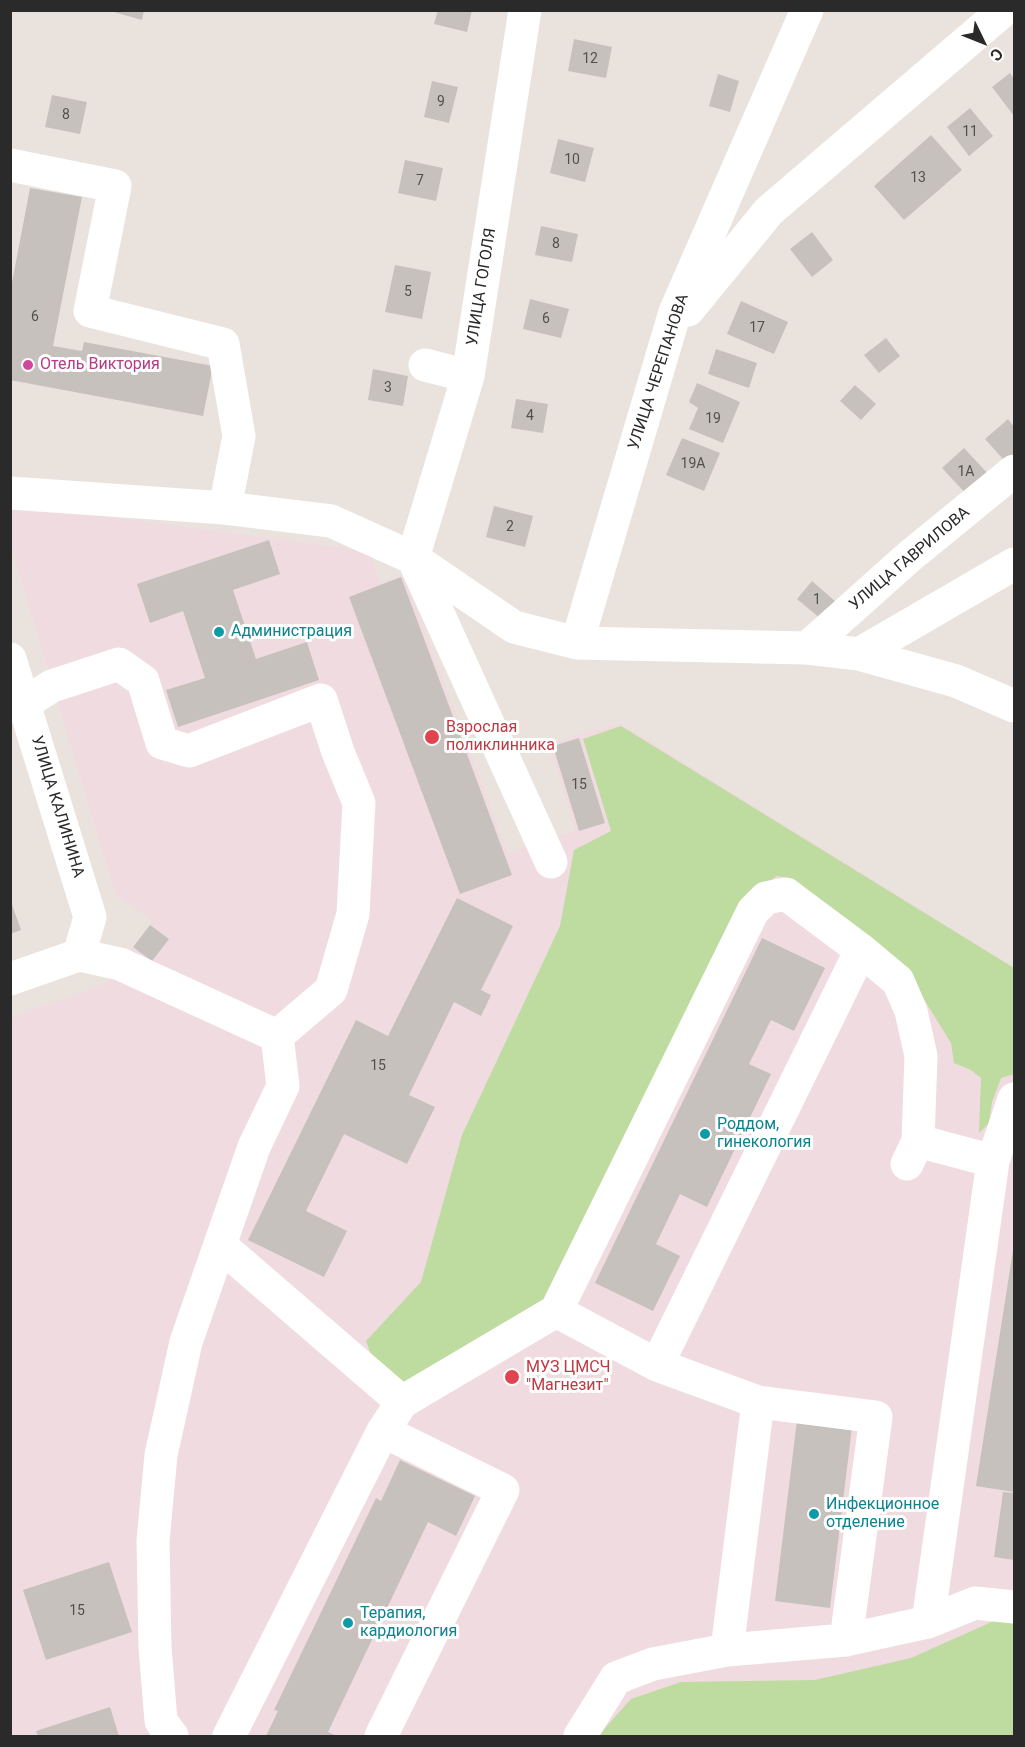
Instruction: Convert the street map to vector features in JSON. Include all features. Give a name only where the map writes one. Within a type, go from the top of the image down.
[{"type":"street","name":"УЛИЦА ГОГОЛЯ","points":[[413,558],[468,376],[525,10]]},
{"type":"street","name":"УЛИЦА ЧЕРЕПАНОВА","points":[[577,643],[675,312],[807,10]]},
{"type":"street","points":[[668,335],[769,211],[1004,10]]},
{"type":"street","points":[[10,165],[115,186],[90,311],[223,344],[239,436],[225,508]]},
{"type":"street","points":[[425,365],[468,376]]},
{"type":"street","name":"УЛИЦА ГАВРИЛОВА","points":[[807,648],[910,556],[1014,471]]},
{"type":"street","points":[[10,493],[225,508],[331,521],[413,558],[514,627],[577,643],[807,648],[859,654],[956,681],[1014,706]]},
{"type":"street","points":[[413,558],[551,862]]},
{"type":"street","points":[[859,654],[1014,564]]},
{"type":"street","name":"УЛИЦА КАЛИНИНА","points":[[10,659],[90,917],[79,955]]},
{"type":"street","points":[[25,703],[52,686],[119,664],[143,681],[162,743],[189,751],[321,700],[338,752],[359,803],[353,914],[331,990],[278,1036]]},
{"type":"street","points":[[229,1737],[383,1431],[402,1402],[556,1311],[753,911],[766,898],[786,894],[898,981],[911,1011],[921,1056],[912,1152],[993,1161]]},
{"type":"street","points":[[657,1365],[861,950]]},
{"type":"street","points":[[10,979],[79,955],[120,964],[278,1036]]},
{"type":"street","points":[[172,1737],[161,1721],[155,1647],[153,1540],[160,1466],[186,1342],[254,1148],[283,1086],[278,1036]]},
{"type":"street","points":[[928,1622],[993,1161],[1014,1099]]},
{"type":"street","points":[[220,1245],[402,1402]]},
{"type":"street","points":[[556,1311],[657,1365],[758,1402],[876,1417],[846,1640]]},
{"type":"street","points":[[727,1650],[758,1402]]},
{"type":"street","points":[[381,1737],[503,1490],[383,1431]]},
{"type":"street","points":[[580,1737],[616,1678],[653,1664],[727,1650],[846,1640],[928,1622],[975,1603],[1014,1607]]},
{"type":"shaded area","name":"МУЗ ЦМСЧ \"Магнезит\"","points":[[12,504],[369,551],[380,583],[404,575],[508,853],[575,830],[549,743],[620,723],[1014,967],[1014,1736],[11,1736],[11,1017],[106,984],[152,921],[116,895],[112,884],[11,547],[10,506]]},
{"type":"green space","points":[[621,726],[1014,968],[1014,1074],[1001,1078],[992,1102],[989,1123],[979,1133],[981,1078],[971,1070],[954,1063],[951,1043],[907,972],[794,879],[777,876],[759,888],[547,1299],[402,1388],[370,1352],[366,1341],[421,1282],[462,1135],[560,926],[574,850],[611,831],[583,739]]},
{"type":"green space","points":[[996,1620],[1014,1623],[1014,1736],[598,1736],[631,1699],[681,1682],[815,1680],[911,1658]]},
{"type":"building","points":[[107,10],[144,10],[142,20]]},
{"type":"building","points":[[438,10],[472,10],[467,32],[434,24]]},
{"type":"building","points":[[574,39],[612,47],[606,78],[568,71]]},
{"type":"building","points":[[1010,73],[1014,79],[1014,116],[992,87]]},
{"type":"building","points":[[718,74],[739,81],[730,112],[709,106]]},
{"type":"building","points":[[432,81],[458,87],[449,123],[424,117]]},
{"type":"building","points":[[52,95],[87,102],[80,134],[45,127]]},
{"type":"building","points":[[970,108],[993,136],[969,156],[947,127]]},
{"type":"building","points":[[931,135],[962,170],[904,220],[874,186]]},
{"type":"building","points":[[558,139],[594,148],[585,182],[550,173]]},
{"type":"building","points":[[405,160],[443,168],[436,201],[398,193]]},
{"type":"building","points":[[30,188],[82,197],[53,346],[82,351],[84,342],[213,366],[203,416],[10,380],[10,293]]},
{"type":"building","points":[[541,226],[578,234],[572,262],[535,255]]},
{"type":"building","points":[[812,232],[833,260],[812,277],[790,249]]},
{"type":"building","points":[[395,265],[431,272],[422,319],[385,312]]},
{"type":"building","points":[[530,299],[569,309],[561,338],[523,329]]},
{"type":"building","points":[[741,301],[788,322],[774,354],[727,334]]},
{"type":"building","points":[[886,338],[900,356],[879,373],[864,355]]},
{"type":"building","points":[[716,349],[757,363],[749,388],[708,374]]},
{"type":"building","points":[[373,369],[408,376],[403,406],[368,400]]},
{"type":"building","points":[[697,383],[740,402],[723,443],[689,429],[698,408],[689,402]]},
{"type":"building","points":[[855,385],[876,404],[861,420],[840,401]]},
{"type":"building","points":[[516,399],[548,404],[543,433],[511,428]]},
{"type":"building","points":[[1008,419],[1014,427],[1014,463],[1010,467],[985,439]]},
{"type":"building","points":[[682,438],[720,453],[704,491],[666,475]]},
{"type":"building","points":[[964,448],[990,476],[968,496],[942,468]]},
{"type":"building","points":[[494,506],[533,516],[525,547],[486,537]]},
{"type":"building","name":"Администрация","points":[[269,540],[280,574],[233,590],[256,659],[307,642],[319,680],[178,727],[166,690],[205,678],[183,611],[150,623],[137,584]]},
{"type":"building","points":[[401,577],[512,875],[460,894],[349,597]]},
{"type":"building","points":[[812,581],[836,602],[821,619],[797,599]]},
{"type":"building","points":[[579,738],[605,823],[579,831],[553,746]]},
{"type":"building","points":[[457,898],[513,926],[481,990],[491,995],[481,1016],[454,1002],[409,1095],[435,1107],[407,1164],[344,1134],[306,1211],[347,1231],[324,1277],[248,1240],[356,1020],[388,1036]]},
{"type":"building","points":[[10,899],[21,930],[10,934]]},
{"type":"building","points":[[150,925],[169,939],[152,961],[133,947]]},
{"type":"building","name":"Роддом, гинекология","points":[[762,938],[825,968],[794,1031],[771,1020],[749,1064],[771,1074],[707,1207],[680,1194],[656,1244],[680,1256],[653,1311],[595,1283]]},
{"type":"building","points":[[1014,1250],[1014,1492],[976,1486]]},
{"type":"building","name":"Инфекционное отделение","points":[[797,1420],[852,1427],[830,1608],[775,1601]]},
{"type":"building","name":"Терапия, кардиология","points":[[400,1460],[475,1496],[456,1536],[428,1522],[328,1732],[337,1736],[266,1736],[278,1711],[274,1710],[376,1498],[381,1501]]},
{"type":"building","points":[[1003,1492],[1014,1493],[1014,1560],[994,1557]]},
{"type":"building","points":[[109,1562],[132,1632],[46,1660],[23,1590]]},
{"type":"building","points":[[110,1707],[119,1736],[38,1736],[36,1731]]},
{"type":"place","name":"Отель Виктория","points":[[28,365]]},
{"type":"place","name":"Администрация","points":[[219,632]]},
{"type":"place","name":"Взрослая поликлинника","points":[[432,737]]},
{"type":"place","name":"Роддом, гинекология","points":[[705,1134]]},
{"type":"place","name":"МУЗ ЦМСЧ \"Магнезит\"","points":[[512,1377]]},
{"type":"place","name":"Инфекционное отделение","points":[[814,1514]]},
{"type":"place","name":"Терапия, кардиология","points":[[348,1623]]}]
